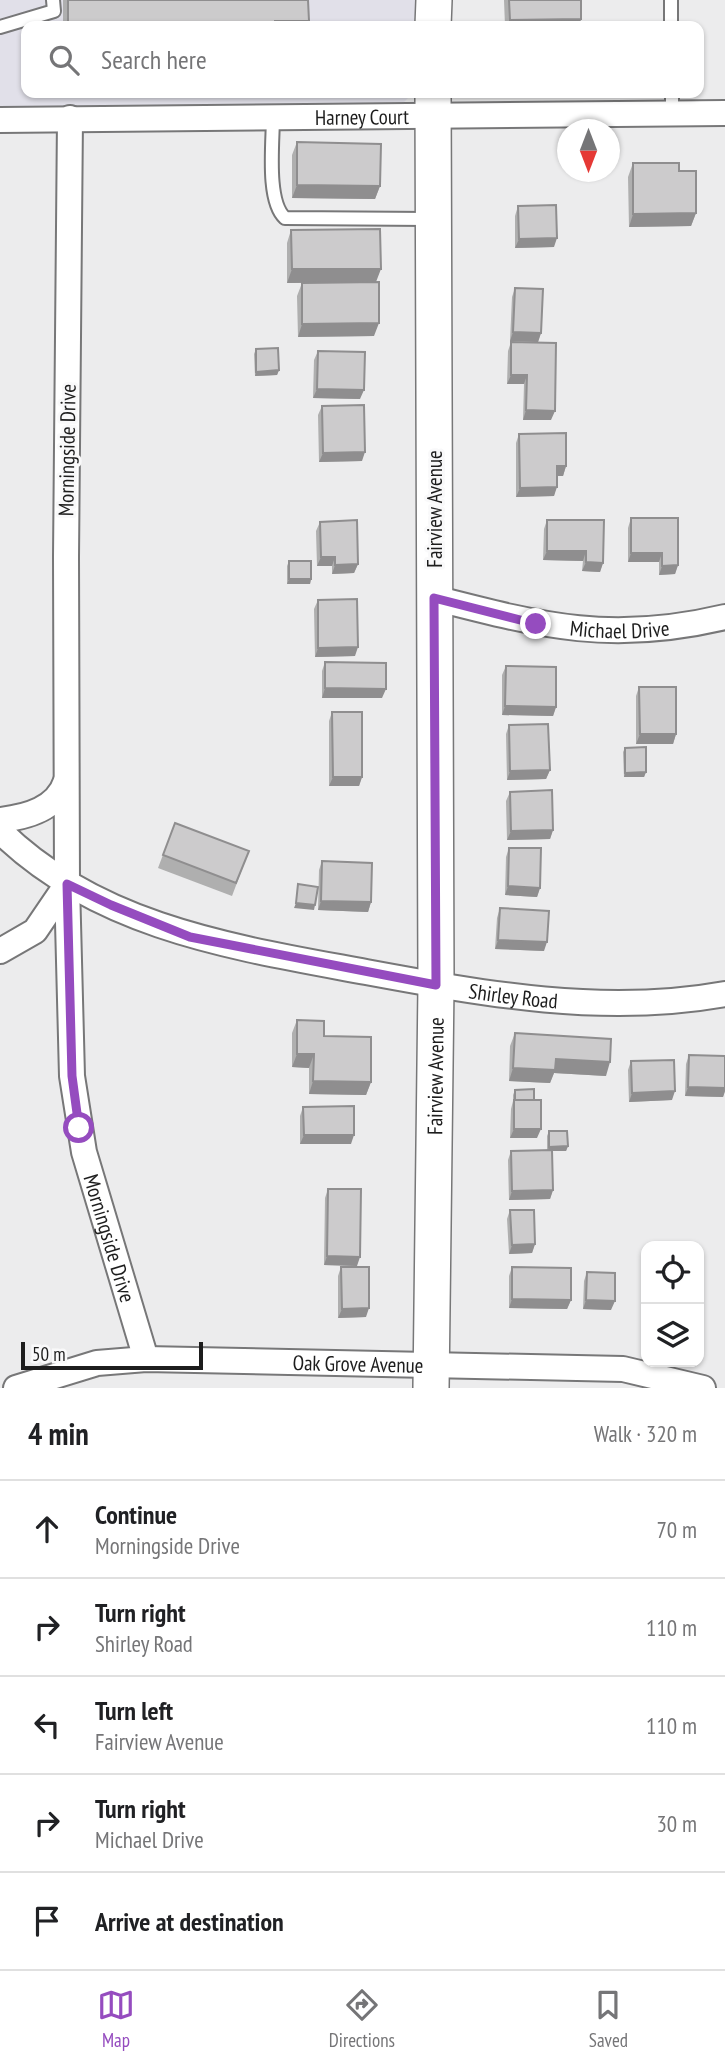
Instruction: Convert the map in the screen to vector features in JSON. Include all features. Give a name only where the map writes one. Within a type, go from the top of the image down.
[{"type":"street","points":[[433,0],[433,21]]},
{"type":"street","name":"Harney Court","points":[[0,120],[273,116],[433,105],[672,103],[725,113]]},
{"type":"street","name":"Fairview Avenue","points":[[431,1376],[436,985],[433,105]]},
{"type":"street","name":"Morningside Drive","points":[[70,118],[66,780],[72,1076],[87,1163],[146,1359]]},
{"type":"street","name":"Michael Drive","points":[[434,598],[569,629],[663,629],[725,617]]},
{"type":"street","points":[[0,820],[22,818],[40,810],[55,799],[66,780]]},
{"type":"street","name":"Shirley Road","points":[[0,831],[67,884],[190,937],[510,997],[613,1004],[675,1001],[725,994]]},
{"type":"street","points":[[0,951],[35,931],[67,884]]},
{"type":"street","name":"Oak Grove Avenue","points":[[16,1388],[97,1363],[146,1359],[431,1376],[630,1369],[703,1388]]},
{"type":"lane","points":[[0,27],[54,11],[53,0]]},
{"type":"lane","points":[[671,0],[671,21]]},
{"type":"lane","points":[[273,116],[273,196],[277,211],[285,218],[434,219]]},
{"type":"shaded area","points":[[0,0],[415,0],[415,21],[21,21],[21,98],[408,98],[403,103],[0,110]]},
{"type":"building","points":[[68,0],[308,0],[309,21],[275,21],[68,21]]},
{"type":"building","points":[[509,0],[581,0],[581,19],[510,20]]},
{"type":"building","points":[[297,142],[381,144],[380,186],[297,185]]},
{"type":"building","points":[[633,163],[679,163],[679,171],[696,171],[696,213],[633,214]]},
{"type":"building","points":[[556,205],[557,238],[519,239],[518,206]]},
{"type":"building","points":[[380,229],[381,269],[292,269],[291,230]]},
{"type":"building","points":[[379,282],[379,323],[302,324],[302,283]]},
{"type":"building","points":[[515,288],[543,289],[541,333],[513,332]]},
{"type":"building","points":[[511,342],[556,343],[555,411],[526,410],[527,375],[511,375]]},
{"type":"building","points":[[278,348],[279,370],[256,372],[256,349]]},
{"type":"building","points":[[318,351],[365,352],[364,390],[317,389]]},
{"type":"building","points":[[364,405],[365,452],[323,453],[322,406]]},
{"type":"building","points":[[566,433],[566,466],[557,466],[557,487],[520,488],[519,434]]},
{"type":"building","points":[[631,518],[678,518],[678,565],[662,566],[662,553],[631,553]]},
{"type":"building","points":[[357,520],[358,564],[335,565],[335,557],[321,557],[320,522]]},
{"type":"building","points":[[547,520],[604,520],[603,563],[586,562],[586,551],[547,551]]},
{"type":"building","points":[[289,561],[311,561],[311,579],[289,579]]},
{"type":"building","points":[[357,599],[358,647],[318,648],[318,600]]},
{"type":"building","points":[[325,662],[386,663],[386,689],[325,688]]},
{"type":"building","points":[[506,666],[556,667],[556,707],[505,706]]},
{"type":"building","points":[[639,687],[676,687],[676,734],[640,734]]},
{"type":"building","points":[[332,712],[362,712],[362,777],[333,777]]},
{"type":"building","points":[[548,724],[550,770],[510,771],[509,725]]},
{"type":"building","points":[[646,747],[646,772],[625,773],[625,748]]},
{"type":"building","points":[[552,790],[553,830],[511,831],[510,792]]},
{"type":"building","points":[[175,823],[249,851],[236,883],[163,855]]},
{"type":"building","points":[[509,848],[541,848],[540,888],[508,886]]},
{"type":"building","points":[[322,861],[372,863],[371,902],[321,901]]},
{"type":"building","points":[[298,884],[318,887],[315,905],[296,903]]},
{"type":"building","points":[[500,908],[549,911],[547,942],[498,940]]},
{"type":"building","points":[[297,1020],[324,1021],[324,1036],[371,1037],[371,1082],[313,1081],[314,1054],[297,1054]]},
{"type":"building","points":[[515,1033],[611,1039],[610,1062],[556,1059],[555,1070],[513,1068]]},
{"type":"building","points":[[689,1055],[725,1056],[725,1088],[688,1087]]},
{"type":"building","points":[[674,1060],[675,1091],[632,1093],[631,1061]]},
{"type":"building","points":[[534,1089],[534,1100],[515,1100],[515,1090]]},
{"type":"building","points":[[514,1100],[541,1100],[541,1129],[514,1129]]},
{"type":"building","points":[[354,1106],[354,1135],[304,1135],[303,1107]]},
{"type":"building","points":[[549,1131],[567,1131],[568,1146],[549,1147]]},
{"type":"building","points":[[552,1150],[553,1190],[512,1191],[511,1151]]},
{"type":"building","points":[[328,1189],[361,1189],[360,1257],[327,1256]]},
{"type":"building","points":[[510,1210],[534,1210],[535,1244],[512,1245]]},
{"type":"building","points":[[341,1267],[369,1267],[369,1308],[342,1309]]},
{"type":"building","points":[[512,1267],[571,1268],[571,1300],[512,1299]]},
{"type":"building","points":[[587,1272],[615,1273],[615,1301],[586,1300]]},
{"type":"route","points":[[79,1128],[72,1076],[67,884],[190,937],[436,985],[434,598],[536,624]]}]
